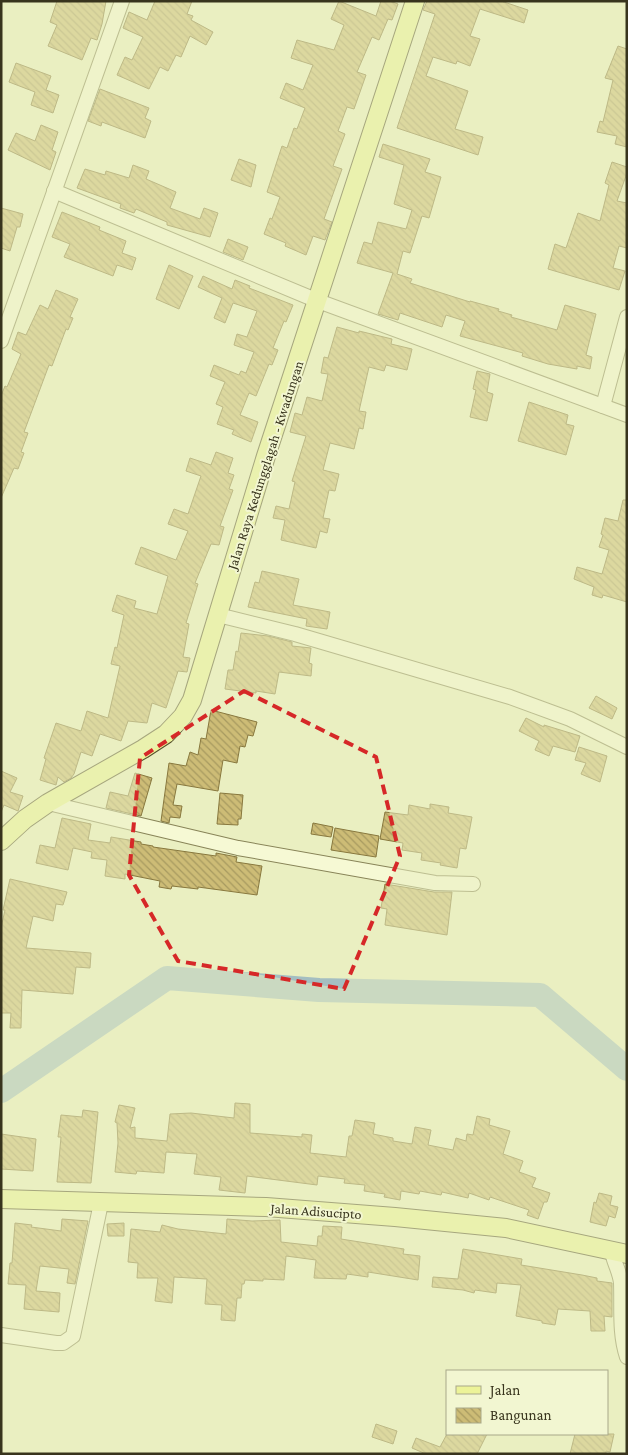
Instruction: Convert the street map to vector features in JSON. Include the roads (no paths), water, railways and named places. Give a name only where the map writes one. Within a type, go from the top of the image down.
[{"type":"main road","name":"Jalan Raya Kedungglagah - Kwadungan","points":[[1,841],[25,819],[48,803],[166,734],[183,716],[195,691],[266,456],[415,1]]},
{"type":"main road","name":"Jalan Adisucipto","points":[[1,1198],[101,1203],[185,1203],[266,1207],[441,1222],[506,1228],[620,1253]]},
{"type":"street","points":[[1,341],[122,1]]},
{"type":"street","points":[[54,191],[318,301],[627,415]]},
{"type":"street","points":[[602,406],[627,317]]},
{"type":"street","points":[[218,615],[295,634],[510,697],[570,719],[627,747]]},
{"type":"street","points":[[48,803],[238,848],[435,883],[473,884]]},
{"type":"street","points":[[1,1335],[56,1343],[63,1343],[73,1336],[101,1203]]},
{"type":"street","points":[[620,1253],[614,1264],[620,1275],[625,1351]]},
{"type":"waterway","points":[[1,1091],[167,978],[319,990],[540,995],[627,1069]]}]
